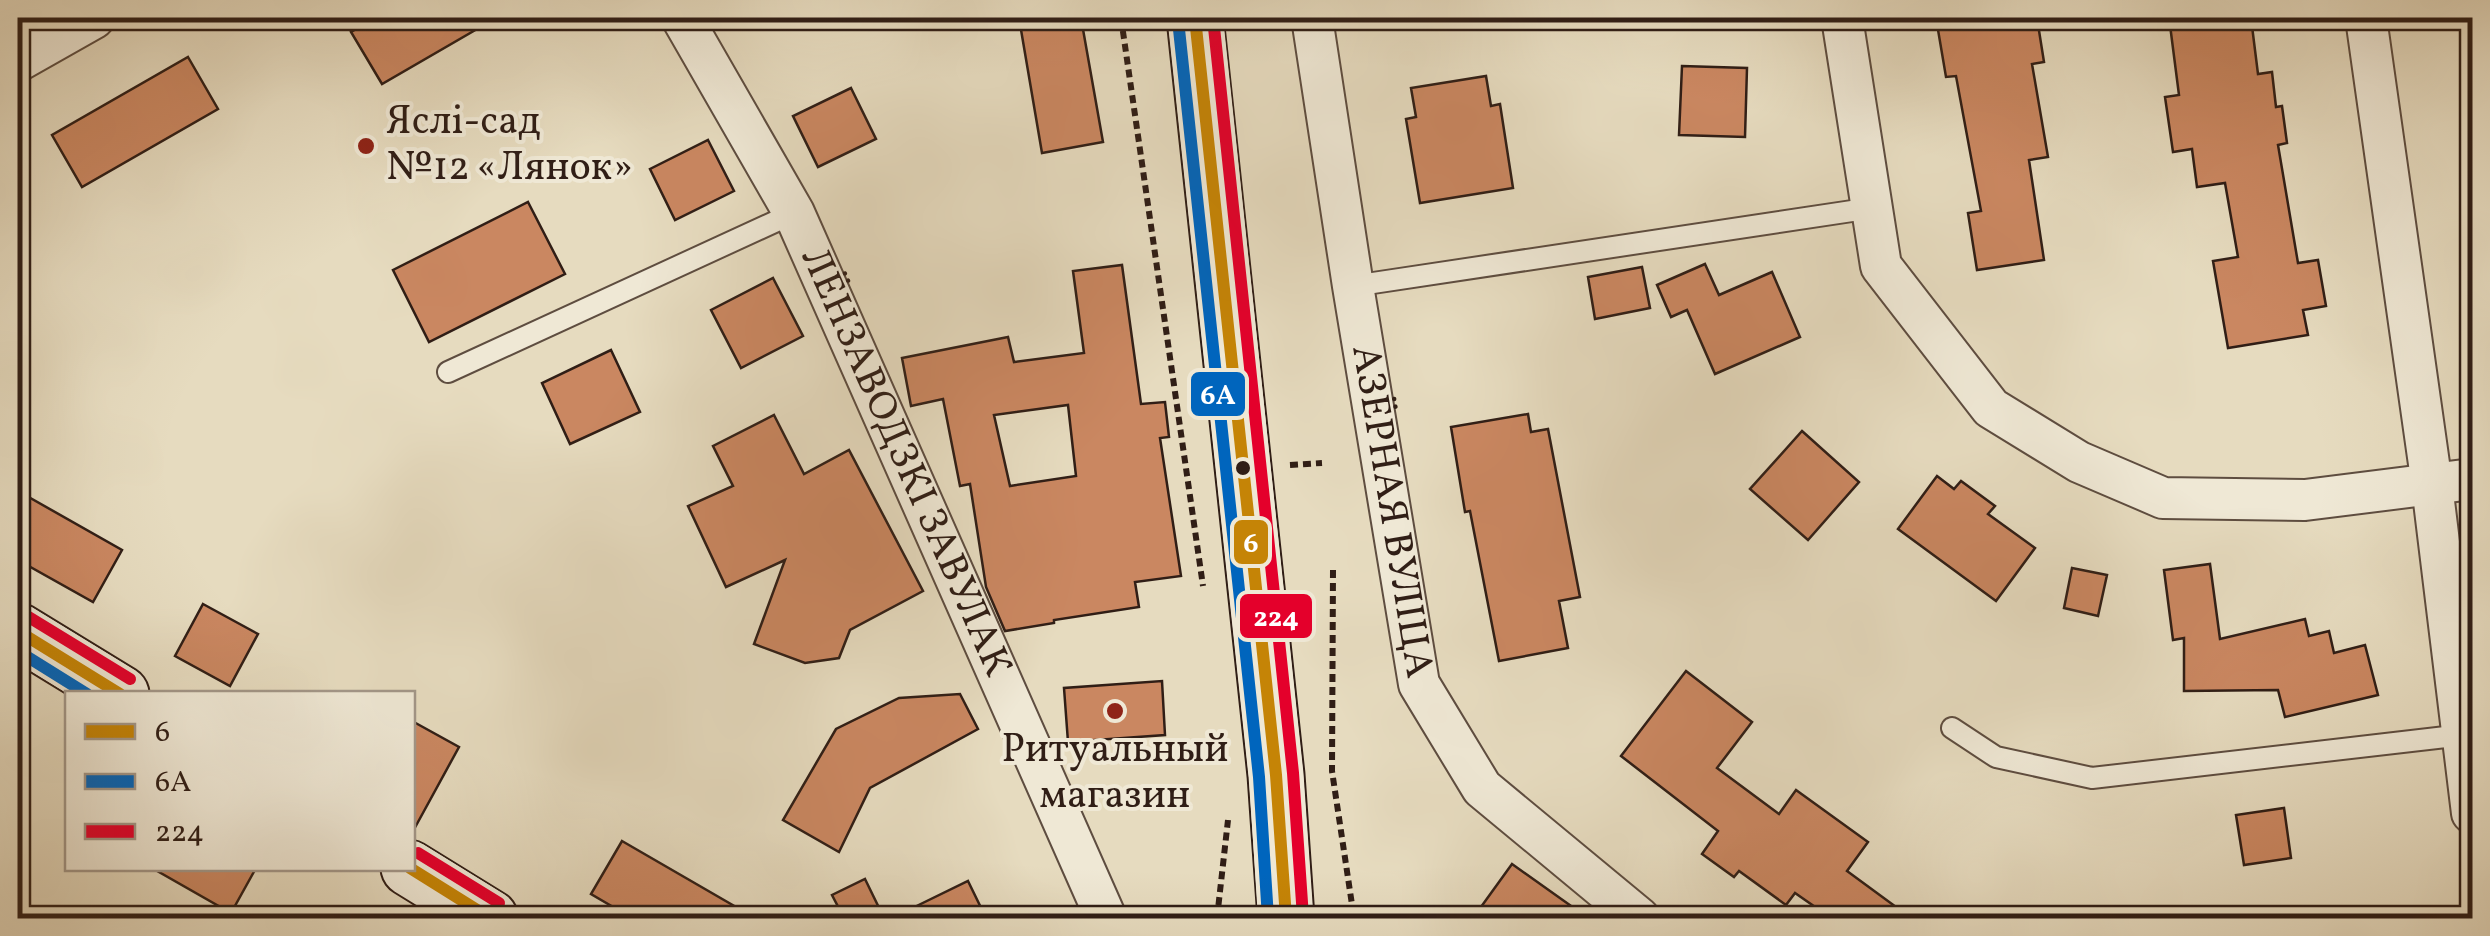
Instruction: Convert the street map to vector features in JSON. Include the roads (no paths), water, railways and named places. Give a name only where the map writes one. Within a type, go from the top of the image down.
[{"type":"street","points":[[18,61],[94,18]]},
{"type":"street","name":"ЛЁНЗАВОДЗКІ ЗАВУЛАК","points":[[682,18],[794,213],[1106,918]]},
{"type":"street","points":[[1195,18],[1276,775],[1286,918]]},
{"type":"street","name":"АЗЁРНАЯ ВУЛІЦА","points":[[1312,18],[1418,684],[1482,788],[1639,918]]},
{"type":"street","points":[[1842,18],[1881,266],[1991,408],[2079,462],[2163,498],[2305,500],[2472,479]]},
{"type":"street","points":[[2366,18],[2432,485],[2472,813]]},
{"type":"street","points":[[18,630],[116,691]]},
{"type":"street","points":[[413,871],[468,912]]},
{"type":"lane","points":[[1352,286],[1872,208]]},
{"type":"lane","points":[[448,372],[794,213]]},
{"type":"lane","points":[[1952,728],[1996,758],[2092,778],[2463,735]]},
{"type":"place","name":"Яслі-сад №12 «Лянок»","points":[[366,146]]},
{"type":"place","name":"Ритуальный магазин","points":[[1115,711]]}]
